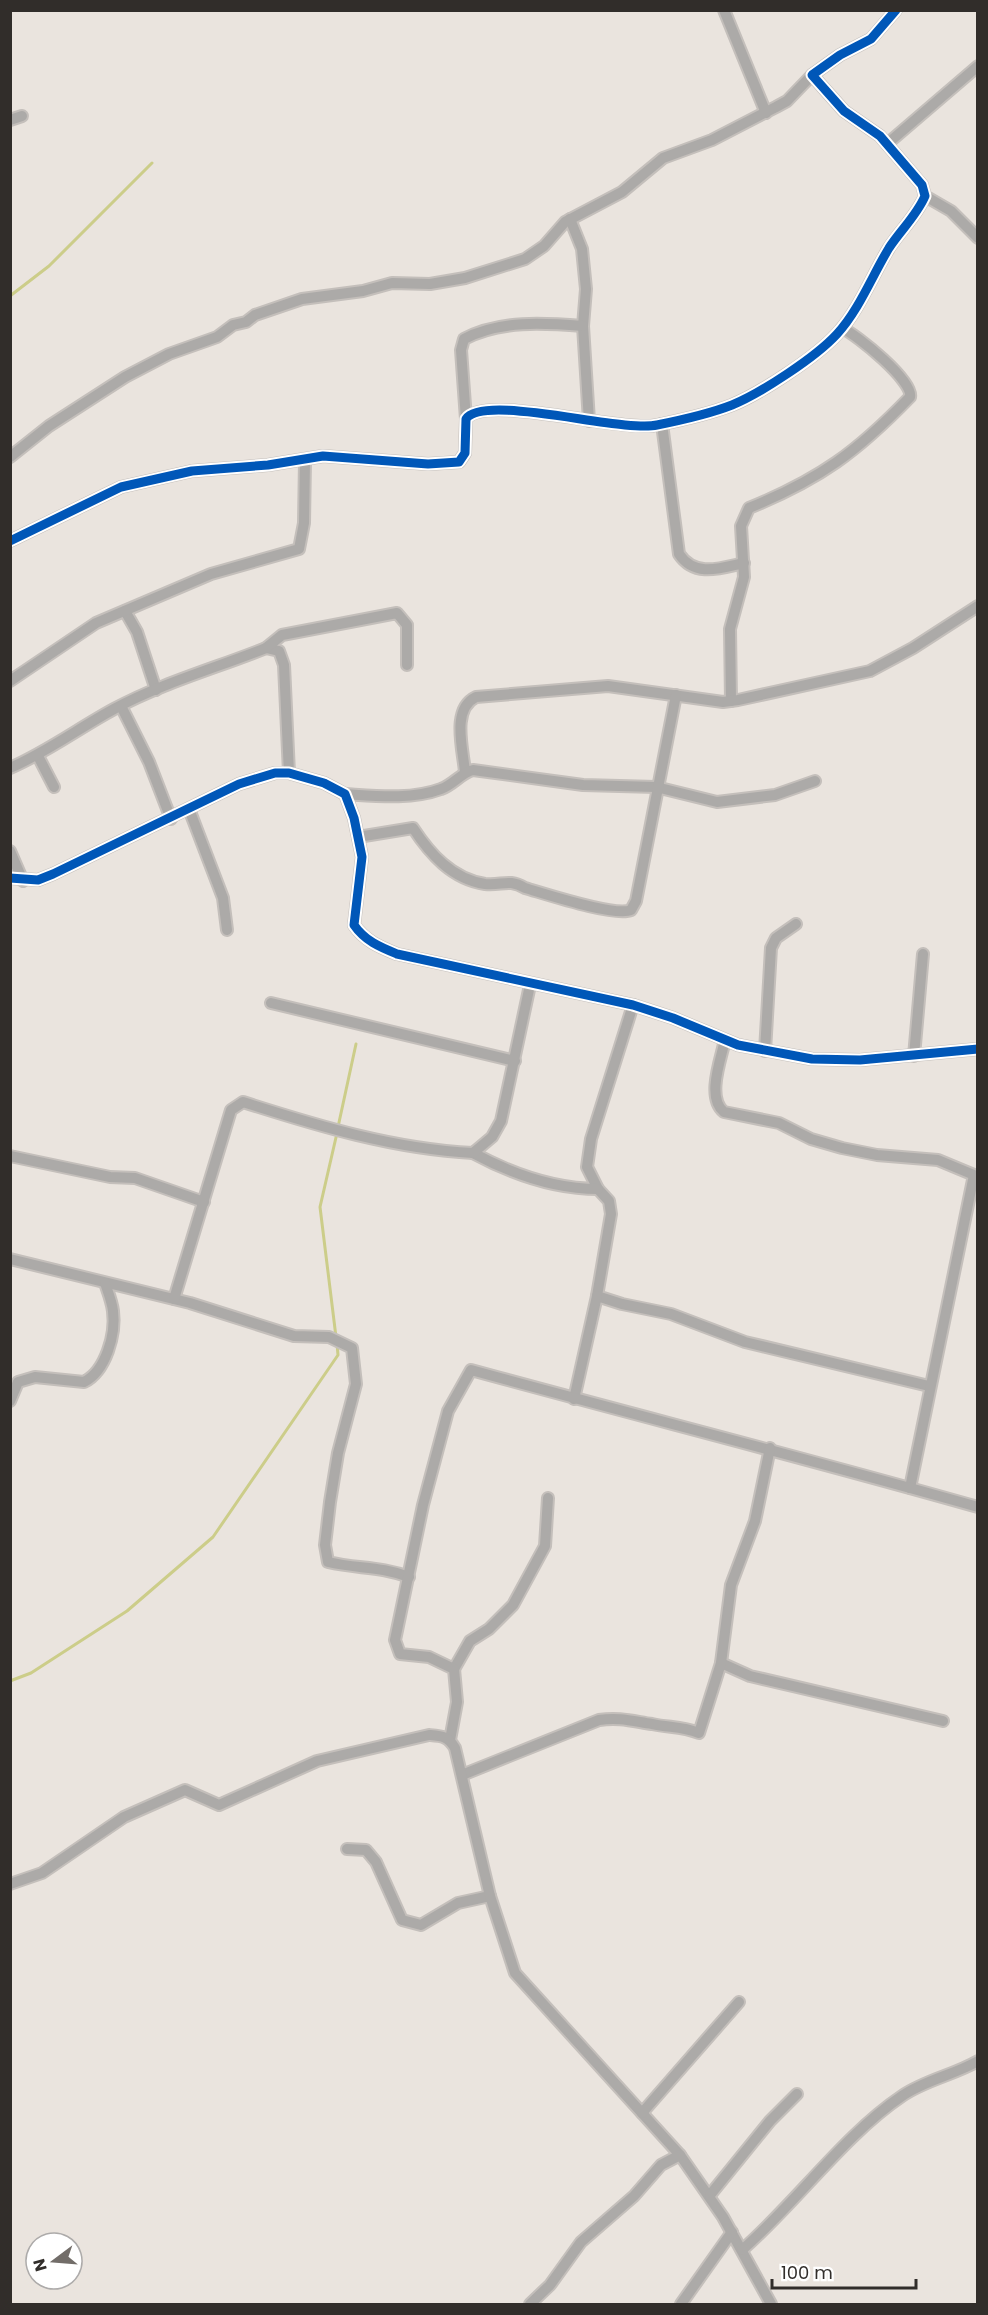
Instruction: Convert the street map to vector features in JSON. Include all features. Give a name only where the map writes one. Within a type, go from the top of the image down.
[{"type":"street","points":[[724,10],[766,113]]},
{"type":"street","points":[[10,457],[49,426],[125,377],[169,354],[217,337],[233,325],[246,322],[255,315],[302,299],[363,291],[392,283],[430,284],[465,278],[513,264],[536,253],[570,219],[622,192],[663,158],[712,140],[787,101],[812,75],[840,55],[870,39],[896,10]]},
{"type":"street","points":[[887,144],[978,66]]},
{"type":"street","points":[[812,75],[844,111],[887,144],[922,185],[925,196],[951,212],[978,238]]},
{"type":"street","points":[[10,120],[22,116]]},
{"type":"street","points":[[466,419],[478,410],[522,410],[589,421],[649,426],[733,405],[798,366],[842,328],[900,231],[925,196]]},
{"type":"street","points":[[570,219],[582,249],[584,265],[586,289],[583,326],[589,421]]},
{"type":"street","points":[[10,541],[134,482],[192,471],[341,457],[452,464],[464,459],[466,419],[461,350],[464,339],[498,327],[528,324],[583,326]]},
{"type":"street","points":[[731,701],[730,629],[744,577],[741,526],[749,508],[811,480],[846,458],[910,397],[909,387],[899,375],[854,334],[842,328]]},
{"type":"street","points":[[662,424],[679,554],[691,566],[700,570],[744,563]]},
{"type":"street","points":[[10,681],[96,623],[211,574],[299,549],[304,524],[305,460]]},
{"type":"street","points":[[465,772],[461,712],[469,700],[476,697],[608,686],[731,701],[870,671],[897,657],[978,606]]},
{"type":"street","points":[[125,611],[137,632],[156,690]]},
{"type":"street","points":[[12,767],[38,756],[121,706],[156,690],[266,648],[282,635],[397,613],[406,625],[408,665]]},
{"type":"street","points":[[266,648],[279,651],[284,665],[289,773]]},
{"type":"street","points":[[358,837],[413,828],[430,852],[463,878],[486,884],[514,882],[525,888],[626,912],[631,910],[636,901],[656,787],[676,695]]},
{"type":"street","points":[[121,706],[149,762],[171,819]]},
{"type":"street","points":[[38,756],[54,787]]},
{"type":"street","points":[[10,878],[38,880],[171,819],[239,784],[275,773],[289,773],[324,783],[345,794],[412,795],[441,789],[465,772],[473,770],[583,785],[656,787],[717,802],[775,795],[815,781]]},
{"type":"street","points":[[345,794],[362,857],[353,916],[354,925],[361,935],[374,945],[397,954],[530,985],[633,1005],[673,1018],[725,1040],[765,1051],[812,1059],[860,1060],[978,1049]]},
{"type":"street","points":[[189,809],[223,898],[227,930]]},
{"type":"street","points":[[10,851],[23,880]]},
{"type":"street","points":[[765,1051],[771,948],[776,938],[796,924]]},
{"type":"street","points":[[914,1056],[923,954]]},
{"type":"street","points":[[473,1153],[492,1137],[501,1121],[530,985]]},
{"type":"street","points":[[271,1003],[515,1061]]},
{"type":"street","points":[[574,1398],[597,1296],[611,1214],[609,1201],[598,1189],[587,1167],[591,1139],[633,1005]]},
{"type":"street","points":[[725,1040],[716,1098],[719,1108],[724,1112],[779,1123],[811,1138],[842,1148],[877,1155],[938,1160],[974,1175]]},
{"type":"street","points":[[174,1299],[231,1110],[235,1105],[243,1102],[343,1133],[433,1149],[473,1153],[484,1161],[548,1183],[574,1189],[598,1189]]},
{"type":"street","points":[[10,1156],[110,1177],[135,1178],[204,1202]]},
{"type":"street","points":[[910,1488],[929,1386],[978,1163]]},
{"type":"street","points":[[10,1259],[174,1299],[294,1336],[329,1337],[352,1348],[356,1384],[338,1453],[330,1502],[325,1545],[328,1562],[350,1567],[385,1568],[410,1577]]},
{"type":"street","points":[[10,1401],[18,1382],[29,1377],[84,1382],[95,1374],[104,1359],[113,1334],[113,1311],[105,1284]]},
{"type":"street","points":[[597,1296],[670,1314],[745,1342],[929,1386]]},
{"type":"street","points":[[454,1669],[429,1658],[406,1656],[397,1652],[395,1640],[410,1577],[423,1505],[448,1411],[471,1370],[770,1448],[978,1507]]},
{"type":"street","points":[[462,1776],[599,1720],[621,1717],[654,1725],[681,1726],[699,1734],[721,1662],[731,1585],[755,1521],[770,1448]]},
{"type":"street","points":[[548,1498],[545,1545],[513,1605],[489,1629],[470,1641],[454,1669],[457,1702],[450,1740],[462,1776],[490,1896],[515,1973],[680,2155],[710,2195],[771,2304]]},
{"type":"street","points":[[721,1662],[750,1677],[943,1721]]},
{"type":"street","points":[[10,1884],[42,1873],[124,1817],[185,1790],[219,1804],[317,1761],[429,1735],[443,1736],[450,1740]]},
{"type":"street","points":[[347,1849],[366,1850],[376,1862],[402,1920],[421,1925],[458,1903],[490,1896]]},
{"type":"street","points":[[642,2113],[739,2002]]},
{"type":"street","points":[[742,2250],[772,2224],[885,2108],[932,2079],[978,2061]]},
{"type":"street","points":[[710,2195],[770,2121],[797,2094]]},
{"type":"street","points":[[530,2304],[550,2285],[581,2242],[634,2196],[662,2165],[680,2155]]},
{"type":"street","points":[[681,2304],[732,2232]]},
{"type":"waterway","points":[[10,296],[49,266],[152,163]]},
{"type":"waterway","points":[[338,1127],[356,1044]]},
{"type":"waterway","points":[[336,1337],[320,1207],[337,1133]]},
{"type":"waterway","points":[[10,1681],[31,1673],[127,1611],[213,1537],[338,1355],[337,1344]]},
{"type":"cycle path","points":[[10,541],[121,487],[192,471],[268,465],[323,456],[428,464],[459,462],[465,453],[466,419],[478,412],[499,410],[615,424],[657,425],[723,408],[772,383],[816,353],[845,325],[889,248],[918,210],[925,196],[922,185],[880,136],[844,111],[812,75],[840,55],[871,39],[896,10]]},
{"type":"cycle path","points":[[10,878],[38,880],[239,784],[275,773],[289,773],[324,783],[345,794],[354,818],[362,857],[354,925],[368,939],[397,954],[633,1005],[673,1018],[738,1045],[812,1059],[860,1060],[978,1049]]}]
